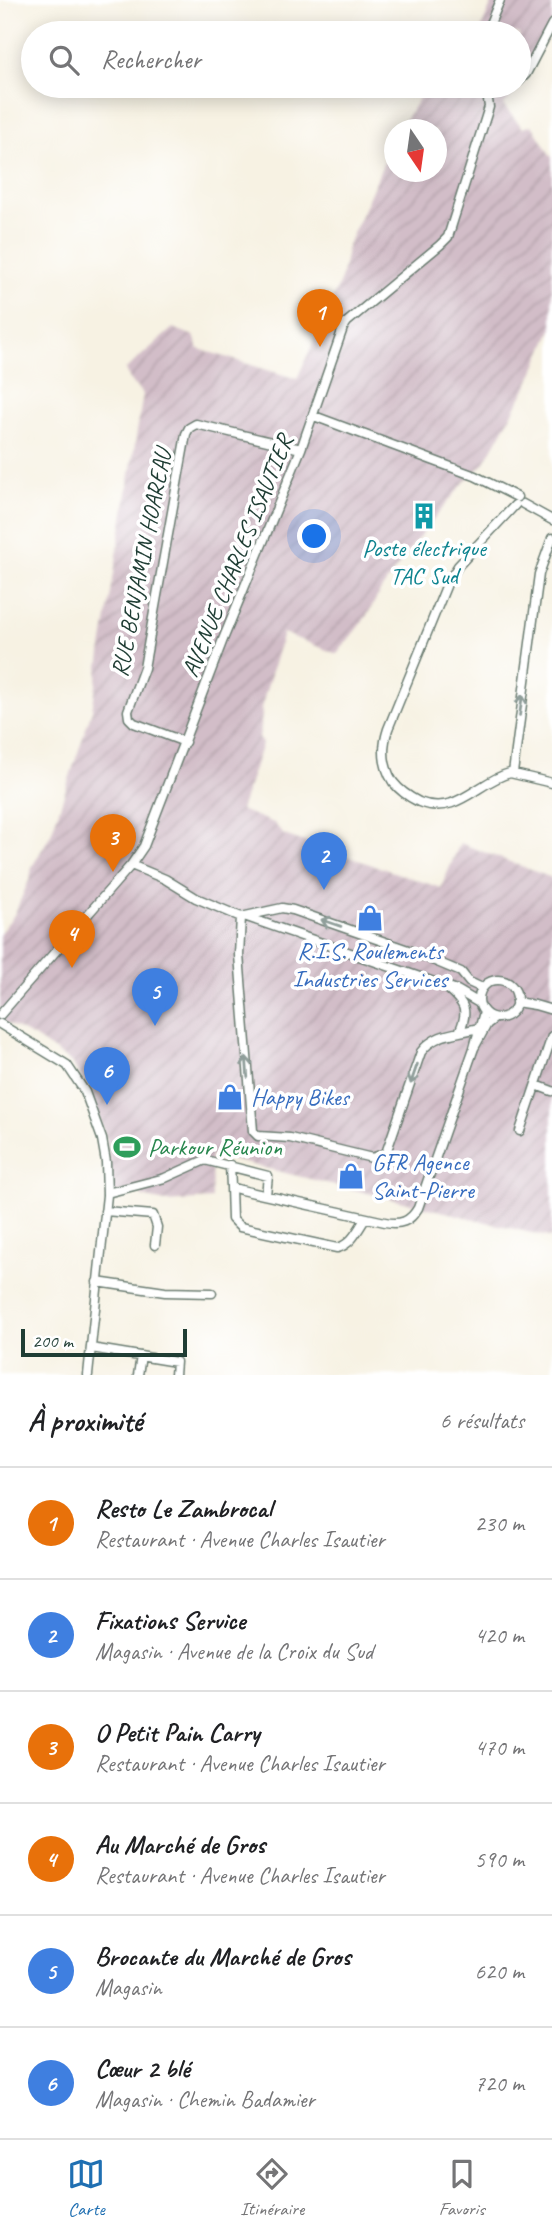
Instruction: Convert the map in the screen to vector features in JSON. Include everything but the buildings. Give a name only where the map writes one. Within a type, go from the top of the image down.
[{"type":"street","points":[[491,21],[500,0]]},
{"type":"street","points":[[531,64],[552,24]]},
{"type":"street","name":"AVENUE CHARLES ISAUTIER","points":[[0,1015],[139,855],[301,449],[343,328],[448,237],[489,107],[488,98]]},
{"type":"street","points":[[314,415],[475,476],[552,520]]},
{"type":"street","name":"RUE BENJAMIN HOAREAU","points":[[185,742],[134,723],[129,718],[128,711],[144,668],[186,434],[196,424],[301,449]]},
{"type":"street","points":[[518,502],[458,566],[447,584],[388,729],[384,749],[386,768],[397,787],[413,799],[437,806],[459,802],[513,773],[552,783]]},
{"type":"street","points":[[513,773],[539,574],[552,538]]},
{"type":"street","points":[[131,865],[165,879],[196,898],[244,917],[457,990],[479,1003],[484,1012],[495,1018]]},
{"type":"street","points":[[244,917],[282,908],[293,910],[411,951],[461,972],[469,982],[482,988]]},
{"type":"street","points":[[244,917],[239,954],[248,1083],[255,1134],[290,1138],[372,1158],[380,1156],[386,1153],[421,1052],[433,1040],[460,1030],[478,1028]]},
{"type":"street","points":[[474,1048],[487,1024],[495,1018],[507,1015],[516,1002],[514,990],[506,982],[495,981],[482,988]]},
{"type":"street","points":[[443,986],[454,994],[466,1011],[466,1019],[460,1030]]},
{"type":"street","points":[[479,1003],[482,988]]},
{"type":"street","points":[[516,1002],[535,1004],[552,1010]]},
{"type":"street","points":[[231,1187],[366,1219],[393,1224],[408,1220],[414,1215],[474,1048],[484,1012]]},
{"type":"street","points":[[0,1024],[59,1059],[80,1083],[102,1139],[107,1193],[88,1375]]},
{"type":"street","points":[[520,1131],[552,1036]]},
{"type":"street","points":[[536,1085],[552,1091]]},
{"type":"street","points":[[107,1193],[165,1178],[205,1160],[268,1176],[265,1195]]},
{"type":"street","points":[[230,1165],[232,1219],[240,1227],[337,1248],[345,1246],[352,1239],[366,1219]]},
{"type":"street","points":[[105,1211],[153,1215],[157,1227],[155,1245]]},
{"type":"street","points":[[97,1282],[164,1292],[212,1293]]},
{"type":"street","points":[[91,1348],[176,1362],[175,1375]]},
{"type":"street","points":[[138,1375],[141,1356]]},
{"type":"shaded area","points":[[493,0],[552,0],[552,29],[531,67],[531,21],[484,21]]},
{"type":"shaded area","points":[[419,98],[510,98],[503,105],[523,128],[532,125],[552,158],[552,329],[529,383],[484,464],[466,480],[415,542],[381,590],[366,617],[337,654],[283,633],[261,708],[259,738],[262,744],[240,810],[274,823],[284,835],[441,888],[460,843],[552,878],[552,1238],[211,1155],[212,1199],[165,1202],[142,1197],[141,1190],[110,1194],[111,1174],[107,1141],[90,1090],[71,1062],[34,1037],[0,1020],[0,933],[14,915],[32,867],[51,834],[92,710],[143,394],[132,383],[125,370],[173,328],[194,336],[199,349],[297,379],[341,279],[348,245],[384,162],[384,182],[447,182],[447,119],[406,119]]},
{"type":"place","name":"Resto Le Zambrocal","points":[[320,347]]},
{"type":"place","name":"Poste électrique TAC Sud","points":[[424,516]]},
{"type":"place","name":"O Petit Pain Carry","points":[[113,872]]},
{"type":"place","name":"Fixations Service","points":[[324,890]]},
{"type":"place","name":"R.I.S. Roulements Industries Services","points":[[370,918]]},
{"type":"place","name":"Au Marché de Gros","points":[[72,968]]},
{"type":"place","name":"Brocante du Marché de Gros","points":[[155,1026]]},
{"type":"place","name":"Happy Bikes","points":[[230,1097]]},
{"type":"place","name":"Cœur 2 blé","points":[[107,1105]]},
{"type":"place","name":"Parkour Réunion","points":[[127,1147]]},
{"type":"place","name":"GFR Agence Saint-Pierre","points":[[351,1176]]}]
